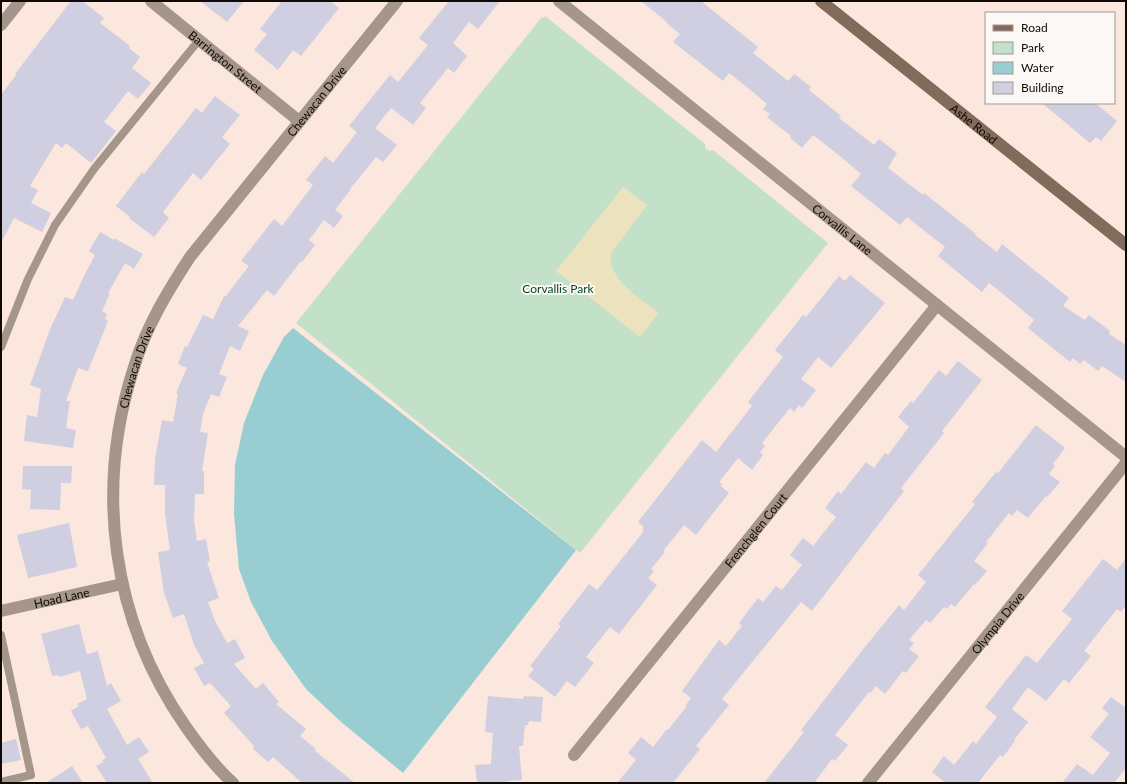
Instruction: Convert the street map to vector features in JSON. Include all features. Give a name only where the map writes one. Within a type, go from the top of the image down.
[{"type":"street","points":[[1,25],[20,1]]},
{"type":"street","name":"Barrington Street","points":[[151,1],[299,121]]},
{"type":"street","name":"Chewacan Drive","points":[[233,783],[198,745],[166,698],[147,660],[132,620],[122,584],[117,556],[113,514],[113,472],[123,404],[135,363],[151,324],[168,292],[190,257],[397,1]]},
{"type":"street","name":"Corvallis Lane","points":[[559,1],[1126,457]]},
{"type":"street","name":"Ashe Road","points":[[821,1],[1126,246]]},
{"type":"street","name":"Frenchglen Court","points":[[574,755],[937,305]]},
{"type":"street","name":"Olympia Drive","points":[[868,783],[1126,463]]},
{"type":"street","name":"Hoad Lane","points":[[1,612],[122,584]]},
{"type":"lane","points":[[1,347],[28,279],[55,225],[94,169],[199,40]]},
{"type":"lane","points":[[1,635],[31,775],[1,782]]},
{"type":"green space","name":"Corvallis Park","points":[[545,16],[705,144],[705,148],[709,151],[713,150],[828,243],[580,553],[296,323],[542,17],[544,18]]},
{"type":"sand","points":[[623,187],[647,205],[612,252],[611,261],[613,270],[626,287],[659,313],[640,337],[556,271]]},
{"type":"water","points":[[293,328],[576,550],[403,773],[340,721],[306,689],[272,641],[251,602],[239,569],[234,514],[235,465],[244,423],[263,375],[284,337]]},
{"type":"building","points":[[71,1],[82,1],[104,18],[100,23],[130,46],[129,48],[140,57],[132,68],[151,83],[138,99],[128,91],[104,122],[116,131],[91,163],[66,143],[62,148],[56,143],[30,186],[38,190],[31,203],[51,213],[42,232],[14,218],[1,243],[1,95],[16,75],[15,74]]},
{"type":"building","points":[[200,1],[244,1],[227,22]]},
{"type":"building","points":[[282,1],[330,1],[339,8],[301,56],[293,50],[278,70],[254,50],[267,34],[260,29]]},
{"type":"building","points":[[449,1],[500,1],[478,29],[469,22],[453,43],[467,56],[454,73],[448,68],[420,103],[426,108],[413,125],[391,108],[375,128],[397,145],[383,162],[376,157],[335,210],[343,216],[334,228],[324,220],[309,240],[315,245],[302,262],[301,261],[274,296],[267,290],[238,326],[249,331],[240,351],[230,346],[219,374],[227,377],[219,397],[211,394],[203,414],[200,432],[208,433],[202,471],[204,471],[204,494],[195,494],[194,521],[197,541],[206,539],[210,561],[207,562],[219,598],[208,602],[215,621],[227,643],[235,639],[245,658],[234,664],[256,689],[263,683],[279,702],[276,704],[306,729],[300,736],[316,749],[315,751],[355,783],[302,783],[273,757],[268,762],[253,749],[254,746],[224,713],[231,706],[210,683],[204,686],[194,668],[204,663],[194,645],[184,614],[173,618],[164,593],[158,552],[170,550],[165,514],[165,485],[154,485],[155,459],[162,420],[173,422],[178,394],[176,393],[187,368],[178,364],[185,346],[187,347],[203,315],[213,319],[224,296],[225,297],[249,266],[241,261],[274,219],[282,226],[313,185],[306,180],[325,156],[333,163],[357,132],[349,126],[390,75],[398,82],[428,45],[419,38]]},
{"type":"building","points":[[641,1],[701,1],[758,47],[753,53],[788,81],[794,74],[811,87],[809,90],[841,116],[839,118],[874,145],[879,139],[897,153],[888,168],[923,195],[924,193],[997,252],[1002,244],[1069,298],[1063,306],[1085,320],[1089,315],[1110,331],[1109,334],[1126,345],[1126,382],[1102,366],[1098,371],[1084,360],[1080,364],[1073,358],[1070,362],[1028,328],[1034,320],[1014,303],[989,283],[982,292],[938,256],[945,247],[907,217],[900,225],[851,186],[861,174],[840,156],[813,135],[802,148],[790,138],[791,136],[767,117],[770,114],[763,109],[767,104],[753,92],[729,73],[723,81],[673,42],[680,34]]},
{"type":"building","points":[[215,96],[240,115],[222,137],[230,144],[201,180],[193,173],[163,212],[169,218],[154,237],[116,206],[142,172],[144,174],[196,108],[202,113]]},
{"type":"building","points":[[1043,104],[1096,104],[1117,121],[1101,141],[1096,137],[1090,143]]},
{"type":"building","points":[[100,232],[143,254],[134,269],[125,263],[108,293],[110,293],[102,311],[107,314],[105,319],[108,321],[88,371],[78,368],[66,401],[70,401],[66,428],[76,430],[73,448],[24,441],[27,415],[37,417],[41,389],[30,385],[51,327],[65,297],[73,300],[95,255],[89,251]]},
{"type":"building","points":[[850,275],[885,303],[831,368],[818,357],[801,379],[816,390],[802,408],[799,405],[794,412],[790,408],[762,443],[765,446],[760,452],[763,455],[752,470],[738,458],[719,482],[722,484],[721,486],[729,493],[696,535],[684,525],[663,551],[665,552],[651,569],[654,571],[648,578],[657,585],[619,634],[610,627],[586,657],[594,663],[575,687],[567,681],[555,697],[528,676],[534,669],[530,666],[561,626],[558,624],[589,584],[597,590],[644,531],[642,530],[644,527],[638,522],[702,440],[716,452],[752,406],[748,402],[783,357],[775,350],[803,315],[806,317],[839,276],[845,281]]},
{"type":"building","points":[[958,361],[982,380],[942,431],[944,433],[901,488],[904,491],[812,611],[801,602],[722,699],[729,705],[696,746],[700,749],[673,783],[617,783],[636,760],[628,753],[641,737],[653,747],[687,706],[686,705],[691,698],[682,691],[719,640],[726,646],[742,626],[739,623],[758,598],[763,602],[776,586],[782,590],[802,565],[790,555],[803,538],[813,546],[836,517],[825,508],[838,491],[841,494],[866,462],[874,468],[885,453],[888,455],[909,427],[898,417],[911,401],[913,403],[939,370],[946,376]]},
{"type":"building","points":[[1036,425],[1065,448],[1053,464],[1055,466],[1049,474],[1060,482],[1028,518],[1017,510],[1012,516],[1009,513],[986,542],[988,543],[974,561],[987,571],[955,607],[951,604],[947,609],[944,607],[930,623],[926,620],[909,640],[914,643],[909,649],[919,656],[906,673],[903,671],[885,694],[876,686],[871,693],[869,692],[835,735],[848,745],[835,761],[832,759],[814,783],[764,783],[804,732],[801,730],[861,652],[899,605],[904,610],[926,582],[918,575],[975,504],[972,502],[996,472],[998,473]]},
{"type":"building","points":[[23,466],[72,466],[71,483],[61,483],[60,510],[30,509],[31,490],[22,489]]},
{"type":"building","points":[[69,523],[77,567],[28,578],[17,535]]},
{"type":"building","points":[[1126,558],[1126,606],[1121,612],[1117,609],[1084,651],[1091,656],[1069,683],[1064,679],[1046,701],[1028,687],[1012,709],[1028,722],[1003,757],[1000,755],[978,783],[946,783],[932,772],[944,756],[954,765],[973,741],[976,744],[997,717],[985,707],[1026,655],[1037,663],[1050,647],[1072,619],[1062,611],[1103,559],[1117,570]]},
{"type":"building","points":[[79,624],[87,654],[98,651],[107,686],[111,683],[121,701],[107,709],[127,745],[139,737],[149,752],[138,759],[153,783],[107,783],[96,766],[103,762],[102,761],[106,758],[88,726],[81,729],[71,711],[79,706],[77,704],[87,699],[80,671],[59,677],[59,675],[52,676],[41,634]]},
{"type":"building","points":[[488,696],[523,699],[524,696],[543,697],[541,722],[529,721],[528,725],[525,725],[523,746],[519,746],[522,780],[507,781],[507,783],[477,783],[475,765],[491,764],[493,733],[485,732]]},
{"type":"building","points":[[1111,697],[1126,708],[1126,768],[1114,783],[1062,783],[1077,764],[1093,775],[1110,753],[1090,737],[1109,714],[1102,708]]},
{"type":"building","points":[[16,739],[21,760],[1,764],[1,743]]},
{"type":"building","points":[[72,766],[83,783],[46,783]]}]
